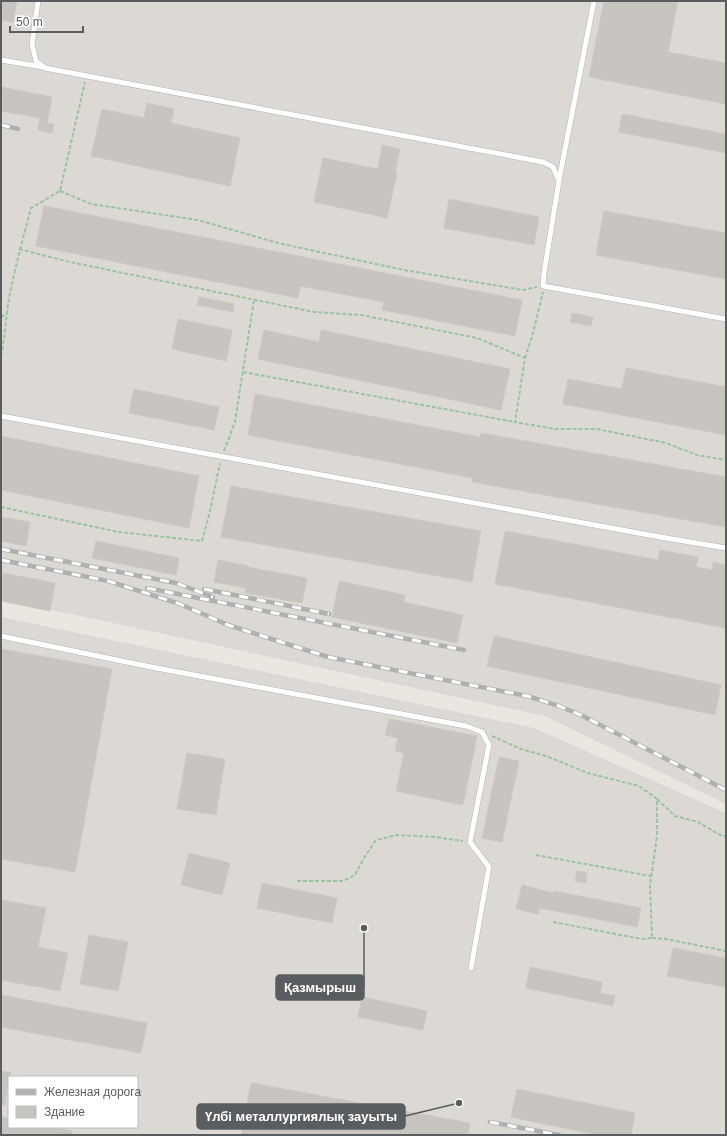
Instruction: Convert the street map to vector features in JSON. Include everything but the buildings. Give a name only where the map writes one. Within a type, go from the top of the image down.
[{"type":"lane","points":[[38,1],[32,44],[36,61],[46,68]]},
{"type":"lane","points":[[594,1],[559,181],[543,286],[726,320]]},
{"type":"lane","points":[[1,60],[543,162],[553,167],[559,181]]},
{"type":"lane","points":[[1,416],[726,548]]},
{"type":"lane","points":[[1,636],[146,666],[466,726],[482,732],[489,745],[470,842],[489,867],[471,968]]},
{"type":"path","points":[[1,356],[5,337],[9,300],[19,249],[31,208],[60,191],[87,76]]},
{"type":"path","points":[[60,191],[91,204],[198,220],[278,243],[404,270],[523,290],[543,286],[543,293],[525,358],[515,422]]},
{"type":"path","points":[[19,249],[70,262],[314,312],[361,315],[476,338],[525,358]]},
{"type":"path","points":[[1,506],[119,532],[202,541],[222,456],[235,422],[254,300]]},
{"type":"path","points":[[1,317],[7,313]]},
{"type":"path","points":[[243,372],[555,429],[598,429],[666,443],[697,455],[726,460]]},
{"type":"path","points":[[482,732],[521,749],[546,756],[588,773],[639,786],[657,799],[675,816],[698,822],[720,835],[726,836]]},
{"type":"path","points":[[652,938],[650,886],[657,836],[657,799]]},
{"type":"path","points":[[297,881],[344,881],[355,875],[376,840],[383,838],[397,835],[435,837],[470,842]]},
{"type":"path","points":[[536,855],[651,876]]},
{"type":"path","points":[[553,922],[642,939],[666,939],[726,951]]},
{"type":"shaded area","points":[[1,1],[726,1],[726,804],[545,716],[1,599]]},
{"type":"shaded area","points":[[1,617],[534,728],[726,813],[726,1135],[1,1135]]},
{"type":"railway","points":[[1,125],[18,129]]},
{"type":"railway","points":[[1,549],[176,583],[213,597]]},
{"type":"railway","points":[[1,560],[108,581],[180,604],[228,625],[328,657],[527,696],[559,706],[583,716],[726,790]]},
{"type":"railway","points":[[147,588],[464,650]]},
{"type":"railway","points":[[204,589],[329,614]]},
{"type":"railway","points":[[490,1122],[559,1135]]},
{"type":"place","name":"Қазмырыш","points":[[364,928]]},
{"type":"place","name":"Үлбі металлургиялық зауыты","points":[[459,1103]]}]
